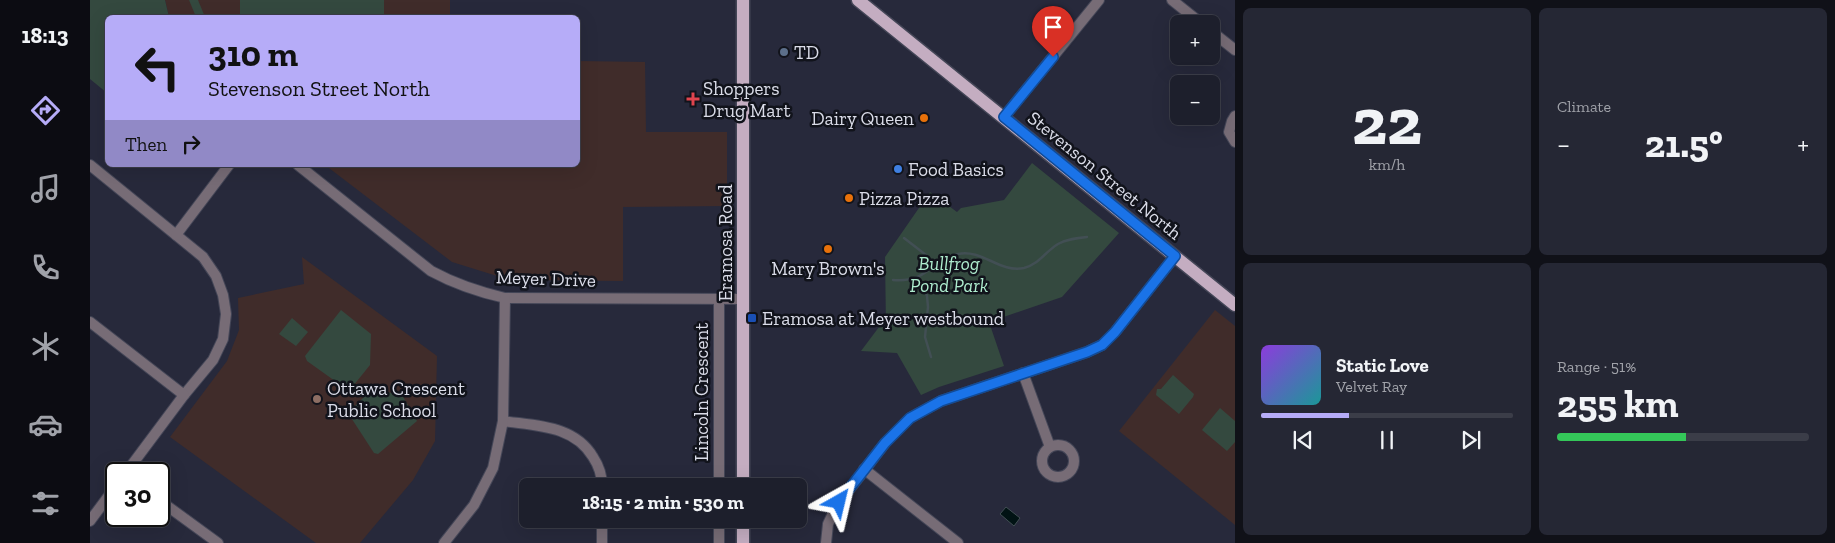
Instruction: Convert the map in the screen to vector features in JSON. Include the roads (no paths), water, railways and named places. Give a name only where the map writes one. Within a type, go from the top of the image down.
[{"type":"main road","name":"Eramosa Road","points":[[743,0],[744,478]]},
{"type":"main road","name":"Stevenson Street North","points":[[858,0],[1235,305]]},
{"type":"main road","points":[[743,528],[743,543]]},
{"type":"street","points":[[1004,117],[1099,0]]},
{"type":"street","points":[[1172,0],[1191,15]]},
{"type":"street","points":[[1220,38],[1235,50]]},
{"type":"street","points":[[1235,116],[1229,132],[1235,142]]},
{"type":"street","points":[[90,165],[203,257],[216,276],[223,295],[226,314],[224,339],[213,360],[184,394],[134,462]]},
{"type":"street","points":[[176,235],[228,167]]},
{"type":"street","name":"Meyer Drive","points":[[300,167],[430,271],[456,284],[505,298],[744,299]]},
{"type":"street","points":[[826,543],[828,524],[836,507],[885,443],[910,418],[941,401],[1087,352],[1102,345],[1115,332],[1175,256]]},
{"type":"street","points":[[444,543],[474,505],[493,468],[503,421],[505,298]]},
{"type":"street","name":"Lincoln Crescent","points":[[719,298],[719,478]]},
{"type":"street","points":[[90,322],[184,394]]},
{"type":"street","points":[[1023,373],[1050,448]]},
{"type":"street","points":[[503,421],[549,427],[572,436],[589,450],[600,470],[601,478]]},
{"type":"street","points":[[864,469],[958,543]]},
{"type":"street","points":[[90,521],[105,501]]},
{"type":"street","points":[[170,508],[218,543]]},
{"type":"street","points":[[602,528],[602,543]]},
{"type":"street","points":[[718,543],[719,528]]},
{"type":"waterway","points":[[893,280],[915,278],[949,257],[967,253],[1007,267],[1015,269],[1024,268],[1034,264],[1061,242],[1087,237]]},
{"type":"waterway","points":[[904,238],[926,255],[934,267]]},
{"type":"waterway","points":[[919,278],[927,296],[928,307],[925,337],[931,357]]},
{"type":"place","name":"TD","points":[[784,52]]},
{"type":"place","name":"Shoppers Drug Mart","points":[[693,99]]},
{"type":"place","name":"Dairy Queen","points":[[924,118]]},
{"type":"place","name":"Food Basics","points":[[898,169]]},
{"type":"place","name":"Pizza Pizza","points":[[849,198]]},
{"type":"place","name":"Mary Brown's","points":[[828,249]]},
{"type":"place","name":"Eramosa at Meyer westbound","points":[[752,318]]},
{"type":"place","name":"Ottawa Crescent Public School","points":[[317,399]]},
{"type":"park label","name":"Bullfrog Pond Park","points":[[949,274]]}]
